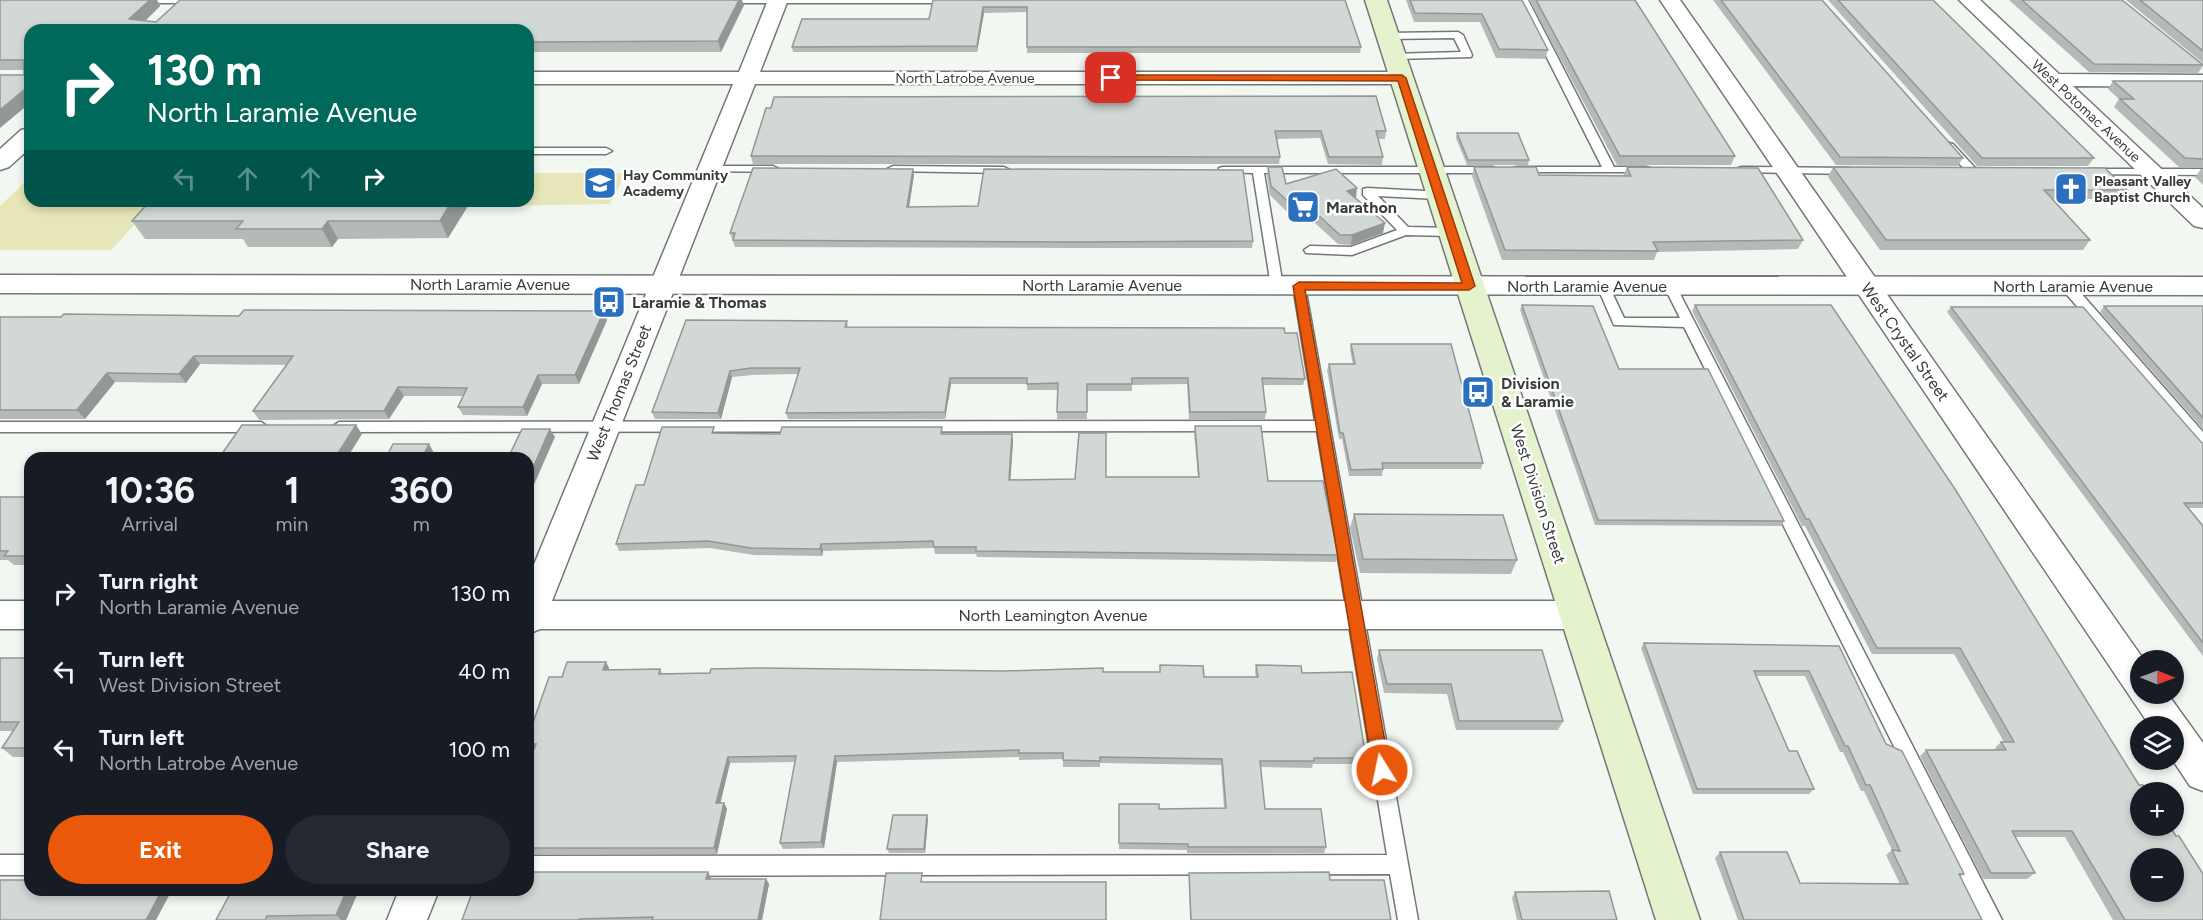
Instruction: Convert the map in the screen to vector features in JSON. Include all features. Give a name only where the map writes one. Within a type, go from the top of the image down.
[{"type":"main road","name":"West Division Street","points":[[1376,0],[1678,920]]},
{"type":"street","points":[[157,22],[183,0]]},
{"type":"street","name":"West Thomas Street","points":[[534,604],[778,0]]},
{"type":"street","name":"West Crystal Street","points":[[1670,0],[2130,669]]},
{"type":"street","name":"West Potomac Avenue","points":[[1969,0],[2203,221]]},
{"type":"street","name":"North Latrobe Avenue","points":[[534,78],[746,78],[1395,57]]},
{"type":"street","points":[[2054,81],[2203,81]]},
{"type":"street","points":[[0,162],[24,140]]},
{"type":"street","name":"North Laramie Avenue","points":[[0,284],[2203,286]]},
{"type":"street","points":[[0,615],[24,615]]},
{"type":"street","name":"North Leamington Avenue","points":[[534,616],[1578,615]]},
{"type":"street","points":[[2184,746],[2203,774]]},
{"type":"street","points":[[407,920],[417,896]]},
{"type":"lane","points":[[124,0],[210,0]]},
{"type":"lane","points":[[707,0],[961,0]]},
{"type":"lane","points":[[1523,0],[1610,170]]},
{"type":"lane","points":[[1458,35],[1467,55],[1395,57],[1458,35]]},
{"type":"lane","points":[[1941,137],[1972,171]]},
{"type":"lane","points":[[534,151],[606,151]]},
{"type":"lane","points":[[710,169],[791,169]]},
{"type":"lane","points":[[875,170],[1019,170]]},
{"type":"lane","points":[[1210,170],[1258,170],[1435,182]]},
{"type":"lane","points":[[1258,170],[1322,426],[1408,920]]},
{"type":"lane","points":[[1405,231],[1367,192],[1435,182],[1610,170],[1656,170]]},
{"type":"lane","points":[[1725,170],[1867,171]]},
{"type":"lane","points":[[2073,172],[2203,172]]},
{"type":"lane","points":[[1310,250],[1352,251],[1405,231],[1451,232]]},
{"type":"lane","points":[[1603,286],[1619,322],[1689,323]]},
{"type":"lane","points":[[1670,286],[1992,920]]},
{"type":"lane","points":[[2067,286],[2203,442]]},
{"type":"lane","points":[[321,427],[1322,426]]},
{"type":"lane","points":[[0,427],[273,427]]},
{"type":"lane","points":[[534,866],[1398,864]]},
{"type":"lane","points":[[0,865],[24,865]]},
{"type":"green space","points":[[534,173],[626,173],[610,204],[534,205]]},
{"type":"green space","points":[[24,183],[24,207],[150,207],[111,250],[0,250],[0,206]]},
{"type":"building","points":[[0,0],[150,0],[129,19],[156,22],[180,0],[739,0],[718,41],[534,42],[534,24],[24,24],[24,60],[0,60]]},
{"type":"building","points":[[933,0],[1345,0],[1361,47],[1027,47],[1027,7],[983,7],[977,46],[792,47],[802,19],[929,19]]},
{"type":"building","points":[[1410,0],[1522,0],[1548,50],[1499,49],[1482,14],[1415,13]]},
{"type":"building","points":[[1536,0],[1635,0],[1735,156],[1620,156]]},
{"type":"building","points":[[1721,0],[1822,0],[1963,158],[1840,157]]},
{"type":"building","points":[[1838,0],[1933,0],[2094,158],[1982,158]]},
{"type":"building","points":[[2022,0],[2122,0],[2203,65],[2094,64]]},
{"type":"building","points":[[2140,0],[2203,0],[2203,51]]},
{"type":"building","points":[[0,75],[24,75],[24,90],[0,110]]},
{"type":"building","points":[[2113,81],[2203,81],[2203,159],[2185,158],[2120,99],[2134,99]]},
{"type":"building","points":[[1376,96],[1386,131],[1376,131],[1383,157],[1329,157],[1321,131],[1275,131],[1280,157],[751,156],[766,108],[771,108],[774,97]]},
{"type":"building","points":[[1457,133],[1518,133],[1529,160],[1468,160]]},
{"type":"building","points":[[1268,167],[1282,167],[1286,184],[1336,169],[1357,188],[1347,191],[1385,223],[1352,235],[1340,235],[1306,204],[1294,207],[1271,186]]},
{"type":"building","points":[[1474,167],[1536,167],[1539,175],[1631,176],[1627,167],[1758,168],[1803,240],[1653,242],[1658,251],[1505,250]]},
{"type":"building","points":[[1833,167],[2105,168],[2127,190],[2044,190],[2090,240],[1886,240]]},
{"type":"building","points":[[753,168],[913,169],[907,207],[978,206],[984,169],[1243,170],[1253,241],[733,240],[735,233],[730,233]]},
{"type":"building","points":[[145,207],[448,207],[440,221],[328,221],[322,229],[236,229],[243,221],[132,221]]},
{"type":"building","points":[[1522,305],[1593,306],[1619,369],[1708,369],[1784,521],[1598,520]]},
{"type":"building","points":[[1695,305],[1831,305],[1955,489],[2137,782],[2130,782],[2130,836],[2179,836],[2203,874],[2203,920],[2125,920],[2072,831],[2012,831],[2035,873],[1991,873],[1926,750],[2006,750],[2001,742],[2014,742],[1960,648],[1877,648],[1809,519],[1806,519]]},
{"type":"building","points":[[2104,306],[2203,306],[2203,418]]},
{"type":"building","points":[[1951,307],[2083,307],[2203,443],[2203,503],[2184,503],[2203,526],[2203,643]]},
{"type":"building","points":[[244,310],[604,311],[575,375],[538,375],[523,407],[458,407],[467,388],[398,387],[384,411],[253,411],[293,356],[194,356],[179,374],[107,373],[77,410],[0,410],[0,317],[61,317],[64,314],[239,316]]},
{"type":"building","points":[[686,320],[847,321],[845,327],[1284,328],[1285,333],[1297,333],[1305,379],[1262,378],[1266,412],[1190,412],[1188,378],[1132,378],[1132,384],[1087,384],[1087,412],[1057,412],[1058,383],[1027,384],[1027,378],[950,378],[945,412],[786,413],[800,368],[751,368],[730,371],[718,413],[652,412]]},
{"type":"building","points":[[1351,344],[1451,344],[1483,463],[1382,463],[1383,469],[1351,470],[1343,433],[1340,433],[1329,364],[1355,364]]},
{"type":"building","points":[[242,425],[356,425],[339,452],[223,452]]},
{"type":"building","points":[[1195,426],[1261,426],[1268,481],[1323,481],[1338,555],[976,551],[976,547],[934,547],[933,541],[821,544],[820,549],[751,548],[708,541],[616,544],[636,485],[644,485],[662,427],[714,427],[712,433],[780,434],[782,427],[942,427],[941,434],[1012,434],[1009,480],[1075,479],[1079,433],[1106,433],[1106,477],[1199,477]]},
{"type":"building","points":[[522,429],[550,429],[534,465],[534,452],[511,452]]},
{"type":"building","points":[[393,444],[429,444],[425,452],[389,452]]},
{"type":"building","points":[[0,497],[24,497],[24,556],[4,556],[8,551],[0,551]]},
{"type":"building","points":[[1354,514],[1503,515],[1517,560],[1363,559]]},
{"type":"building","points":[[1644,643],[1839,646],[1886,744],[1902,751],[1964,874],[1959,874],[1982,920],[1744,920],[1720,852],[1787,852],[1800,883],[1908,884],[1892,850],[1900,851],[1870,785],[1866,785],[1848,746],[1845,746],[1809,671],[1754,671],[1789,751],[1797,751],[1814,789],[1697,789]]},
{"type":"building","points":[[1379,650],[1542,650],[1563,721],[1459,721],[1451,684],[1387,684]]},
{"type":"building","points":[[0,658],[24,658],[24,748],[2,748],[19,722],[0,722]]},
{"type":"building","points":[[567,662],[606,662],[603,670],[660,669],[659,674],[710,673],[711,669],[758,668],[1004,671],[1103,668],[1103,672],[1160,672],[1160,665],[1203,666],[1204,677],[1258,677],[1256,665],[1301,666],[1302,673],[1352,672],[1366,758],[1260,761],[1265,809],[1321,809],[1326,847],[1188,847],[1188,844],[1119,843],[1119,804],[1159,804],[1159,809],[1226,808],[1222,759],[1100,757],[1100,761],[1063,760],[1063,753],[1019,753],[1019,750],[835,756],[821,842],[780,843],[796,756],[728,757],[716,803],[724,803],[714,848],[534,848],[534,749],[536,744],[534,744],[534,720],[549,677],[562,677]]},
{"type":"building","points":[[893,815],[927,815],[924,849],[887,849]]},
{"type":"building","points":[[534,872],[708,872],[706,879],[766,879],[758,920],[652,920],[653,917],[579,920],[462,920],[471,896],[534,896]]},
{"type":"building","points":[[1329,872],[1330,880],[1384,880],[1391,920],[1191,920],[1189,873]]},
{"type":"building","points":[[886,873],[922,873],[921,882],[1106,882],[1106,920],[880,920]]},
{"type":"building","points":[[0,880],[24,880],[24,896],[159,896],[146,920],[0,920]]},
{"type":"building","points":[[1609,891],[1617,920],[1522,920],[1515,892]]},
{"type":"building","points":[[229,896],[344,896],[336,915],[267,916],[265,920],[216,920]]},
{"type":"place","name":"Hay Community Academy","points":[[600,183]]},
{"type":"place","name":"Pleasant Valley Baptist Church","points":[[2071,189]]},
{"type":"place","name":"Marathon","points":[[1303,207]]},
{"type":"place","name":"Laramie & Thomas","points":[[609,302]]},
{"type":"place","name":"Division & Laramie","points":[[1478,392]]},
{"type":"route","points":[[1111,78],[1402,78],[1469,286],[1299,286],[1382,770]]}]
